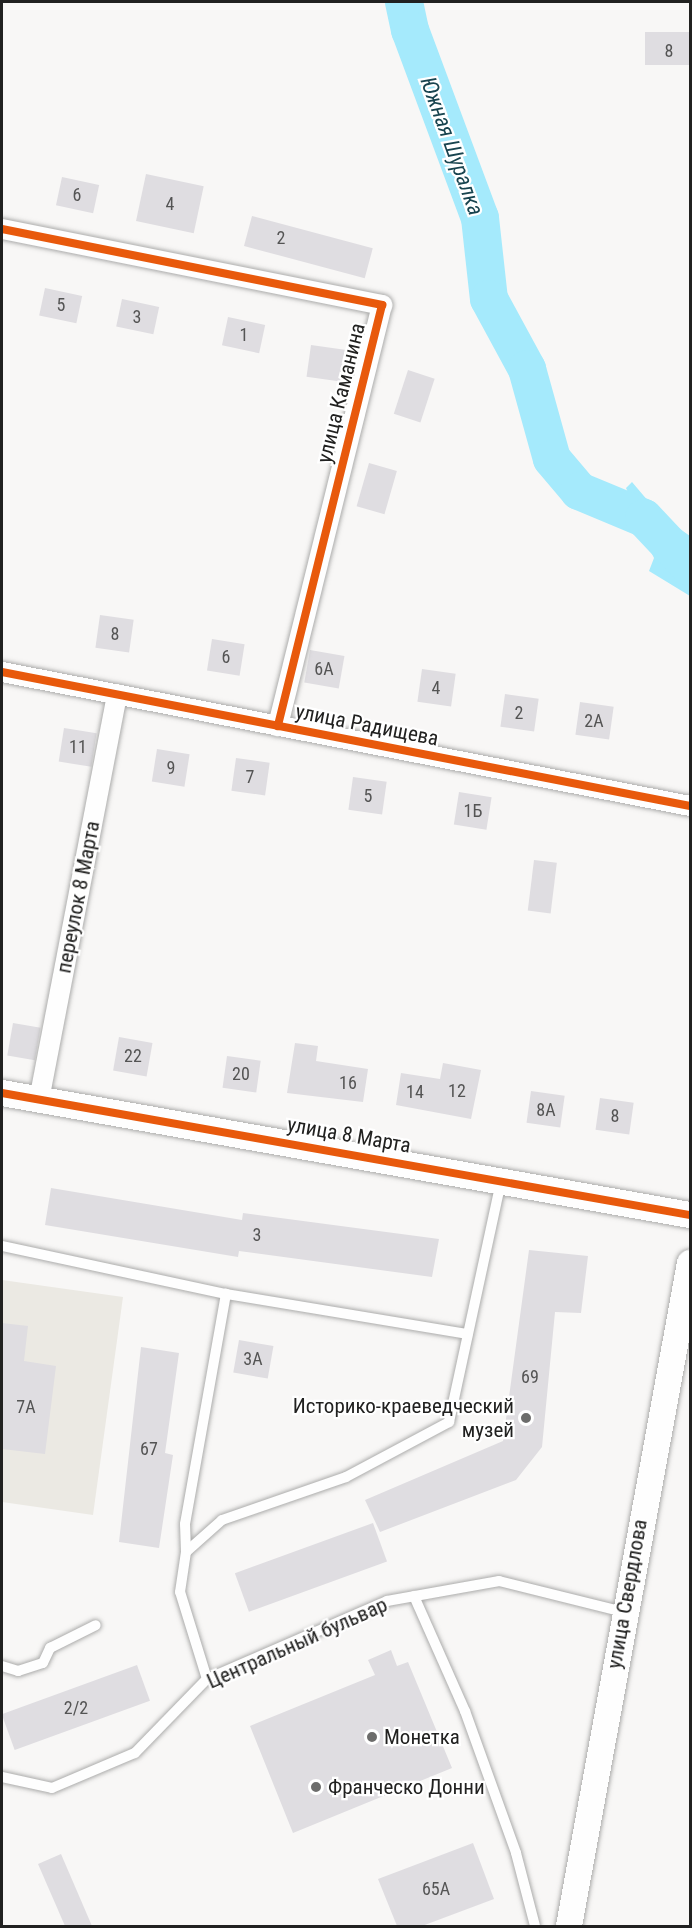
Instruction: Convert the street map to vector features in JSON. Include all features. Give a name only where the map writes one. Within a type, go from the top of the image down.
[{"type":"street","name":"улица Каманина","points":[[2,229],[382,305],[278,726]]},
{"type":"street","name":"улица Радищева","points":[[2,672],[690,806]]},
{"type":"street","name":"переулок 8 Марта","points":[[39,1100],[117,694]]},
{"type":"street","name":"улица 8 Марта","points":[[2,1093],[690,1215]]},
{"type":"street","name":"улица Свердлова","points":[[569,1926],[623,1612],[690,1263]]},
{"type":"lane","points":[[186,1552],[222,1520],[346,1477],[449,1422],[501,1180]]},
{"type":"lane","points":[[2,1246],[226,1294],[468,1334]]},
{"type":"lane","points":[[207,1679],[180,1592],[186,1552],[184,1524],[226,1294]]},
{"type":"lane","name":"Центральный бульвар","points":[[2,1777],[52,1788],[135,1753],[207,1679],[387,1601],[499,1581],[623,1612]]},
{"type":"lane","points":[[414,1596],[465,1711],[516,1853],[535,1926]]},
{"type":"lane","points":[[2,1666],[18,1671],[43,1663],[50,1648],[96,1624]]},
{"type":"shaded area","points":[[2,1280],[123,1297],[93,1515],[2,1502]]},
{"type":"water","points":[[632,482],[660,515],[690,536],[690,596],[649,571],[654,558],[641,531],[607,501],[630,497],[626,488]]},
{"type":"building","points":[[645,32],[690,32],[690,65],[645,65]]},
{"type":"building","points":[[146,174],[204,186],[194,233],[136,221]]},
{"type":"building","points":[[62,177],[99,185],[93,213],[56,205]]},
{"type":"building","points":[[252,216],[373,248],[365,278],[244,246]]},
{"type":"building","points":[[45,288],[82,296],[76,323],[39,315]]},
{"type":"building","points":[[122,299],[159,307],[153,334],[116,326]]},
{"type":"building","points":[[228,317],[265,325],[259,353],[222,345]]},
{"type":"building","points":[[311,345],[345,350],[340,381],[307,377]]},
{"type":"building","points":[[408,370],[435,379],[420,422],[394,414]]},
{"type":"building","points":[[369,463],[397,471],[384,514],[357,506]]},
{"type":"building","points":[[100,615],[134,620],[129,652],[95,648]]},
{"type":"building","points":[[212,639],[245,644],[240,676],[207,671]]},
{"type":"building","points":[[310,650],[344,656],[339,689],[304,682]]},
{"type":"building","points":[[422,669],[456,674],[451,706],[417,702]]},
{"type":"building","points":[[505,694],[539,699],[534,731],[500,727]]},
{"type":"building","points":[[580,702],[614,707],[609,739],[575,735]]},
{"type":"building","points":[[64,728],[97,733],[91,767],[59,762]]},
{"type":"building","points":[[157,749],[190,754],[184,787],[152,782]]},
{"type":"building","points":[[236,758],[270,763],[265,795],[231,791]]},
{"type":"building","points":[[353,777],[387,782],[382,814],[348,810]]},
{"type":"building","points":[[459,792],[492,797],[486,830],[454,825]]},
{"type":"building","points":[[534,860],[557,863],[551,913],[528,911]]},
{"type":"building","points":[[13,1023],[41,1028],[35,1060],[7,1055]]},
{"type":"building","points":[[119,1037],[152,1043],[147,1076],[113,1070]]},
{"type":"building","points":[[295,1043],[318,1046],[316,1061],[368,1069],[363,1102],[287,1093]]},
{"type":"building","points":[[227,1056],[261,1061],[256,1092],[223,1088]]},
{"type":"building","points":[[443,1063],[481,1070],[471,1119],[396,1105],[401,1073],[440,1079]]},
{"type":"building","points":[[531,1091],[565,1096],[560,1127],[527,1123]]},
{"type":"building","points":[[600,1098],[634,1103],[629,1134],[596,1130]]},
{"type":"building","points":[[51,1188],[242,1220],[243,1213],[439,1239],[432,1277],[239,1251],[238,1257],[45,1225]]},
{"type":"building","points":[[529,1250],[588,1256],[581,1313],[555,1312],[542,1447],[516,1480],[380,1532],[365,1500],[503,1441]]},
{"type":"building","points":[[2,1323],[28,1326],[24,1361],[56,1366],[45,1454],[2,1449]]},
{"type":"building","points":[[239,1340],[273,1346],[268,1379],[233,1372]]},
{"type":"building","points":[[141,1347],[179,1353],[165,1453],[173,1455],[159,1548],[119,1542]]},
{"type":"building","points":[[373,1523],[387,1562],[249,1612],[235,1573]]},
{"type":"building","points":[[391,1650],[397,1666],[408,1662],[452,1768],[293,1833],[250,1726],[375,1675],[368,1660]]},
{"type":"building","points":[[137,1665],[150,1701],[15,1750],[2,1714]]},
{"type":"building","points":[[473,1843],[494,1899],[422,1926],[397,1926],[378,1879]]},
{"type":"building","points":[[61,1854],[92,1926],[65,1926],[38,1864]]},
{"type":"waterway","name":"Южная Шуралка","points":[[404,2],[410,30],[480,218],[489,299],[527,369],[552,459],[579,491],[644,518],[690,567]]},
{"type":"cycle path","points":[[2,229],[382,305],[278,726]]},
{"type":"cycle path","points":[[2,672],[690,806]]},
{"type":"cycle path","points":[[2,1093],[690,1215]]},
{"type":"place","name":"Историко-краеведческий музей","points":[[526,1418]]},
{"type":"place","name":"Монетка","points":[[372,1737]]},
{"type":"place","name":"Франческо Донни","points":[[316,1787]]}]
